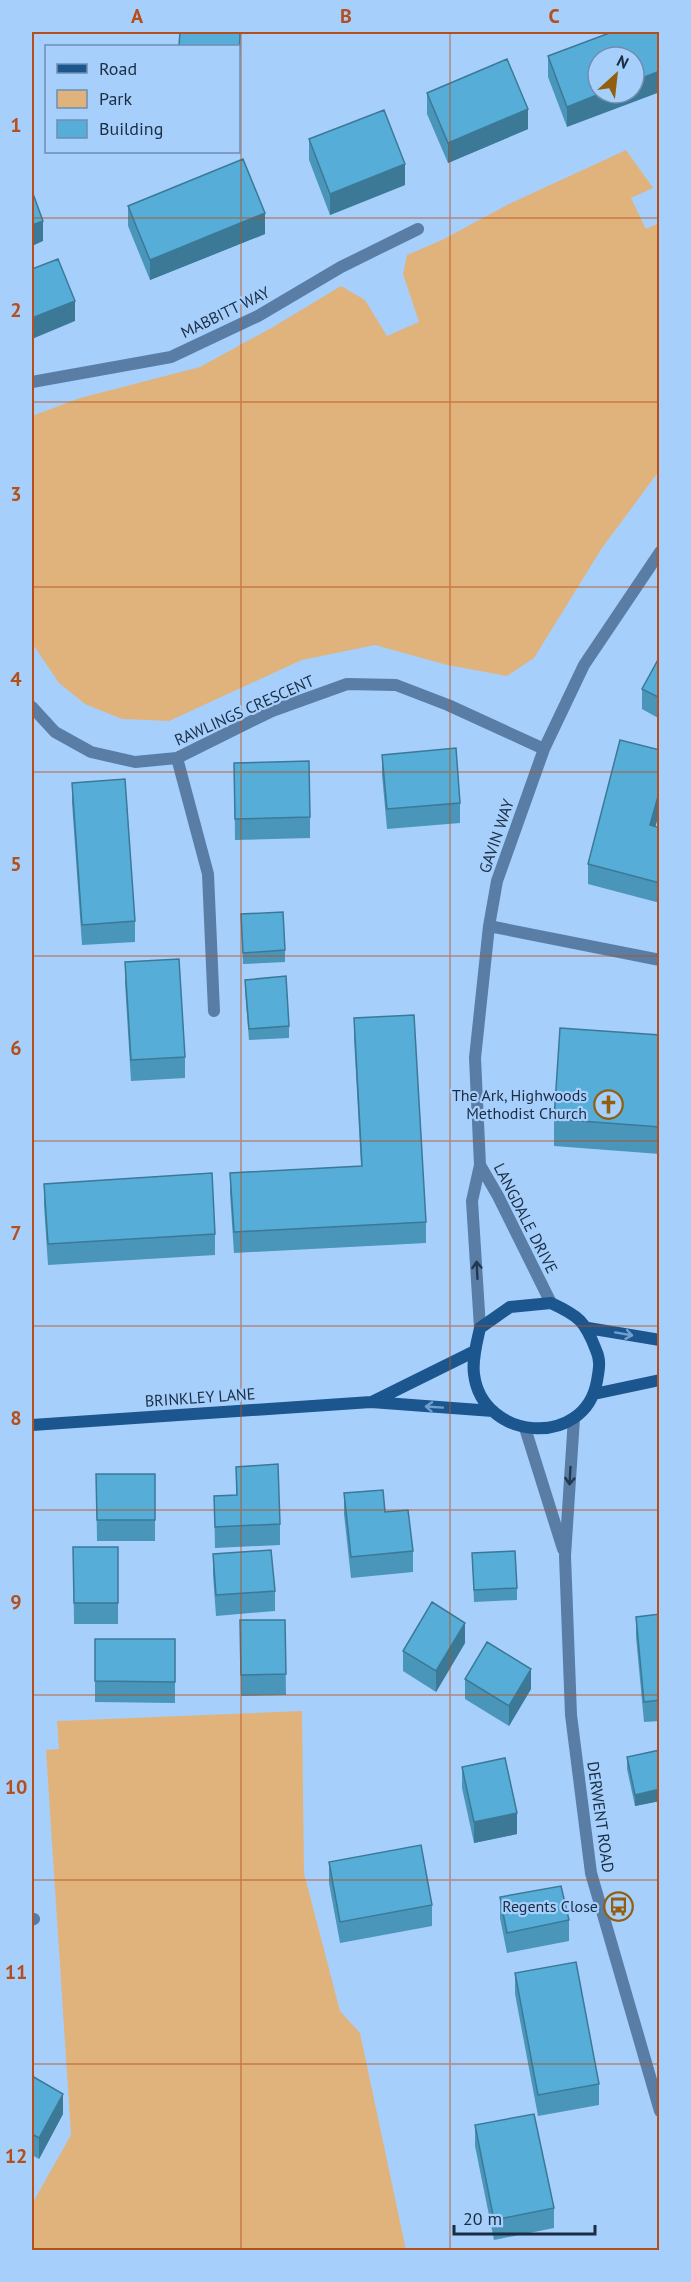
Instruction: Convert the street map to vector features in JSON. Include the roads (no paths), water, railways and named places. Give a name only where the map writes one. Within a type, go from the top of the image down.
[{"type":"street","name":"MABBITT WAY","points":[[32,382],[171,357],[258,316],[341,267],[418,229]]},
{"type":"street","name":"GAVIN WAY","points":[[480,1165],[475,1058],[489,926],[497,881],[544,749],[584,665],[660,552]]},
{"type":"street","name":"RAWLINGS CRESCENT","points":[[32,707],[55,732],[92,752],[135,762],[177,758],[272,711],[347,684],[396,685],[448,705],[544,749]]},
{"type":"street","points":[[177,758],[208,873],[214,1011]]},
{"type":"street","points":[[489,926],[660,960]]},
{"type":"street","name":"LANGDALE DRIVE","points":[[480,1165],[498,1196],[551,1304]]},
{"type":"street","name":"LANGDALE DRIVE","points":[[480,1165],[472,1201],[480,1328]]},
{"type":"street","points":[[480,1328],[510,1307],[551,1304],[572,1312],[588,1328],[600,1360],[594,1394],[586,1407],[574,1418]]},
{"type":"street","name":"BRINKLEY LANE","points":[[480,1328],[475,1351],[474,1373],[480,1394],[493,1411],[508,1422],[525,1428],[551,1428],[574,1418]]},
{"type":"street","points":[[588,1328],[660,1340]]},
{"type":"street","name":"BRINKLEY LANE","points":[[371,1402],[475,1351]]},
{"type":"street","points":[[594,1394],[660,1380]]},
{"type":"street","name":"BRINKLEY LANE","points":[[32,1425],[371,1402],[493,1411]]},
{"type":"street","name":"DERWENT ROAD","points":[[574,1418],[565,1556],[571,1715],[591,1873],[660,2111]]},
{"type":"street","name":"DERWENT ROAD","points":[[525,1428],[565,1556]]},
{"type":"place","name":"The Ark, Highwoods Methodist Church","points":[[608,1104]]},
{"type":"place","name":"Regents Close","points":[[619,1906]]}]
